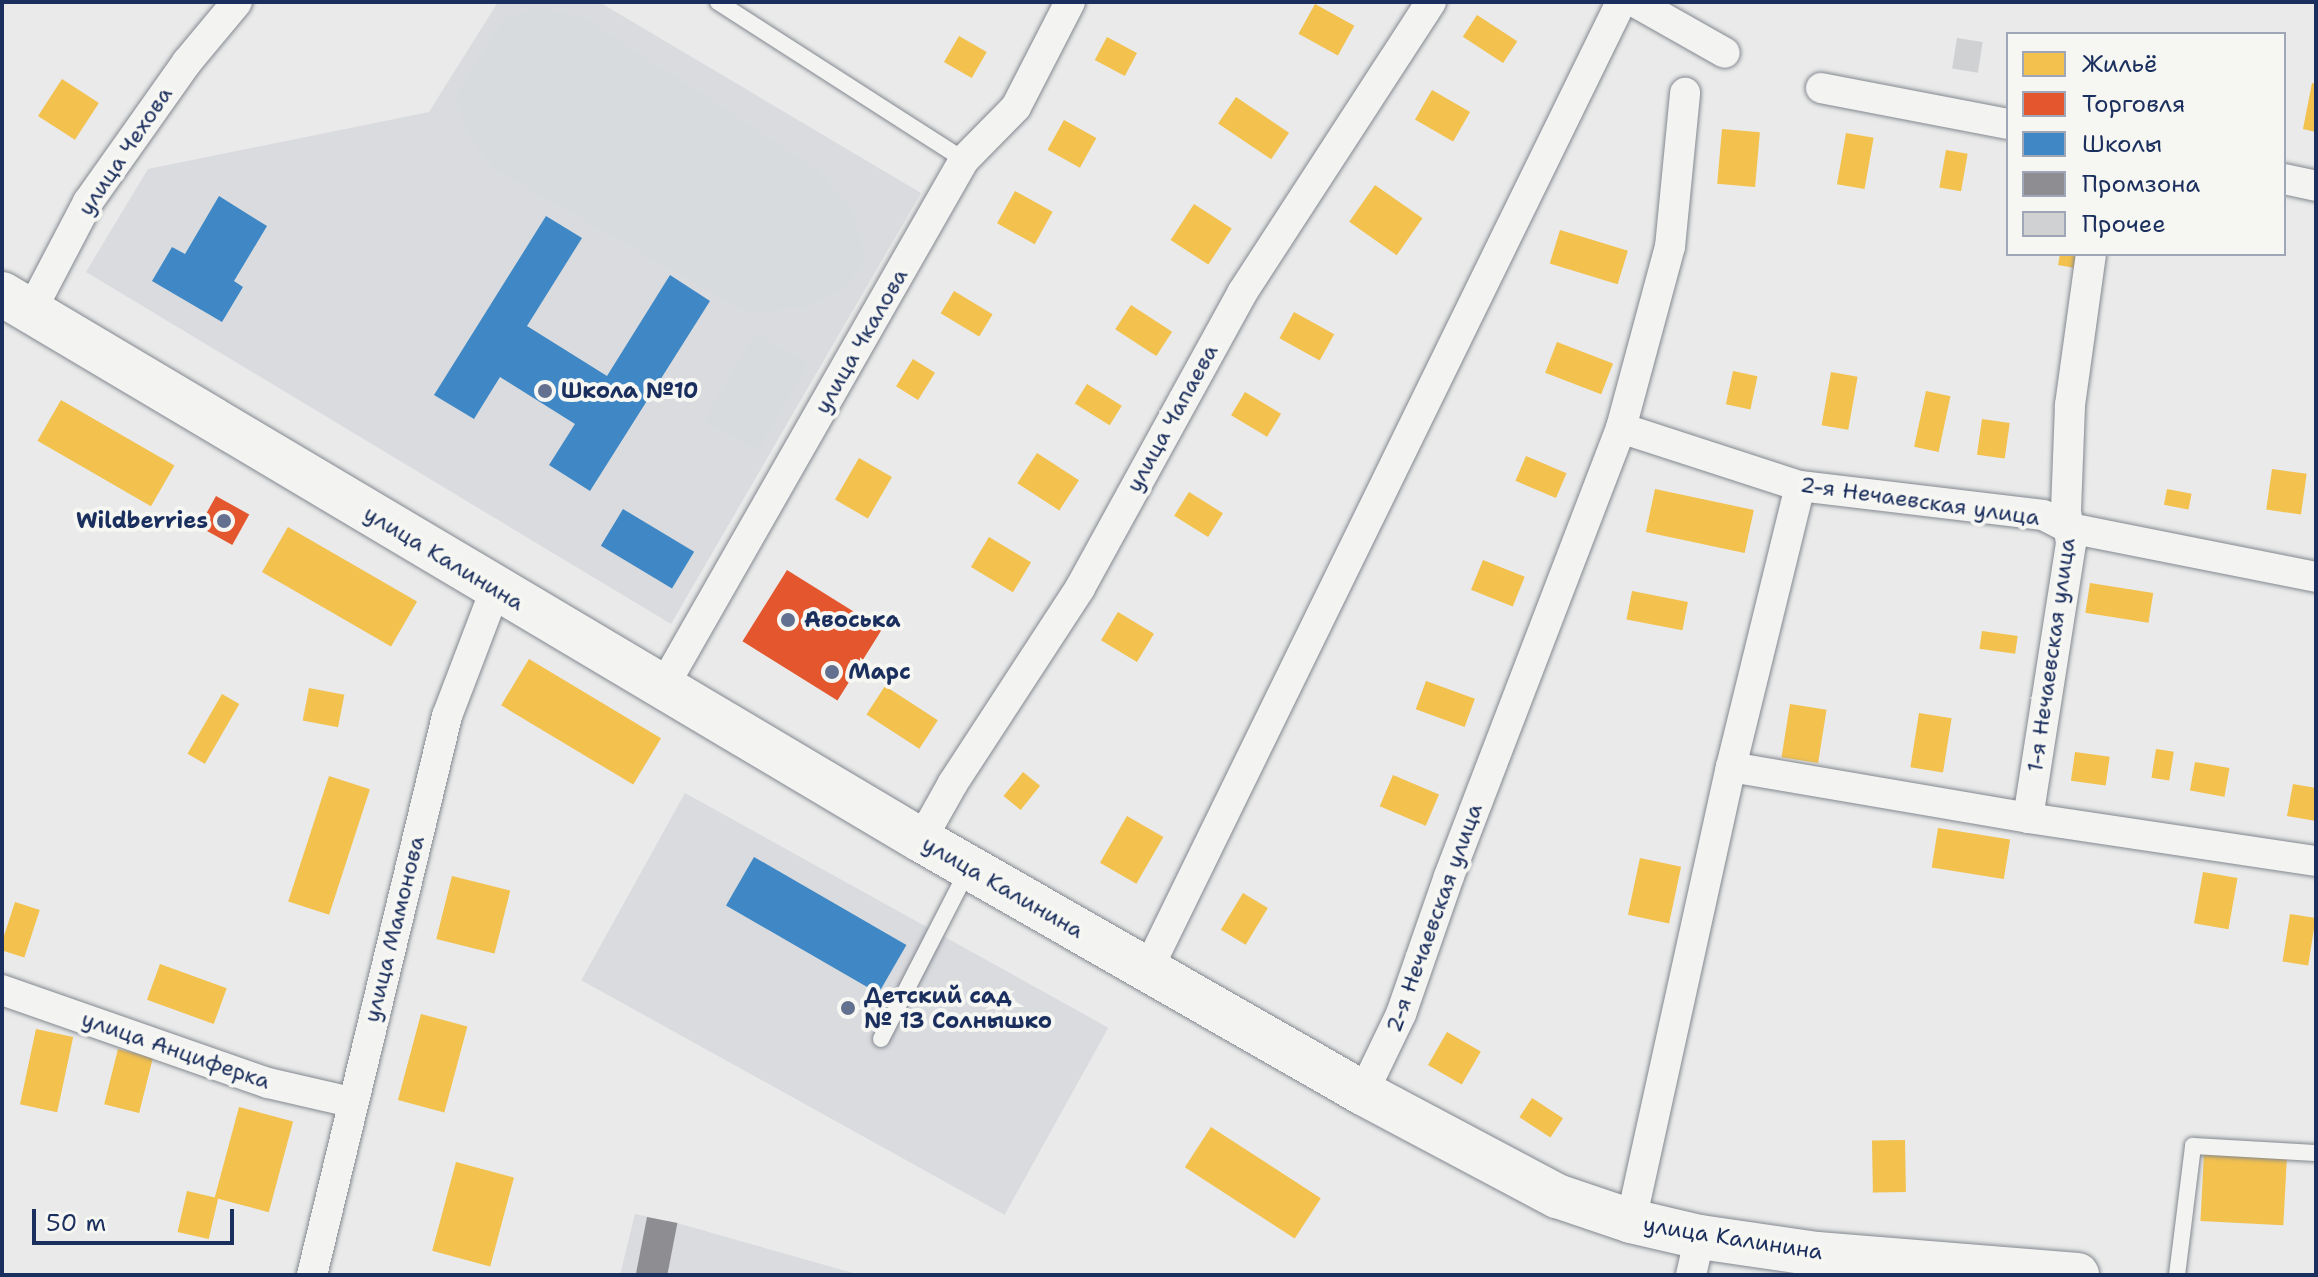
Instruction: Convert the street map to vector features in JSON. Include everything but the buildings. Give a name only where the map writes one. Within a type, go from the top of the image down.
[{"type":"main road","name":"улица Калинина","points":[[16,303],[662,689],[969,868],[1363,1093],[1557,1196],[1631,1221],[1695,1256],[1817,1254],[2077,1275]]},
{"type":"street","name":"улица Чехова","points":[[16,303],[187,62],[237,2]]},
{"type":"street","name":"улица Чкалова","points":[[662,689],[964,160],[1016,107],[1070,2]]},
{"type":"street","name":"улица Чапаева","points":[[921,840],[953,783],[1080,588],[1242,293],[1431,2]]},
{"type":"street","points":[[1148,969],[1621,2]]},
{"type":"street","points":[[1635,2],[1725,53]]},
{"type":"street","points":[[1821,88],[2006,124]]},
{"type":"street","name":"2-я Нечаевская улица","points":[[1363,1093],[1401,1014],[1449,876],[1621,428],[1670,247],[1685,93]]},
{"type":"street","points":[[2286,179],[2316,186]]},
{"type":"street","name":"1-я Нечаевская улица","points":[[2028,818],[2071,543],[2066,510],[2070,405],[2091,256]]},
{"type":"street","name":"2-я Нечаевская улица","points":[[1621,428],[1800,486],[2043,515],[2069,528],[2316,577]]},
{"type":"street","points":[[1631,1221],[1731,767],[1800,486]]},
{"type":"street","name":"улица Мамонова","points":[[312,1275],[351,1102],[447,716],[496,588]]},
{"type":"street","points":[[1731,767],[2028,818],[2316,861]]},
{"type":"street","name":"улица Анциферка","points":[[2,990],[268,1083],[351,1102]]},
{"type":"lane","points":[[718,2],[964,160]]},
{"type":"lane","points":[[881,1039],[969,868]]},
{"type":"lane","points":[[2177,1275],[2193,1146],[2316,1153]]},
{"type":"shaded area","name":"Школа №10","points":[[498,2],[599,2],[921,193],[671,624],[86,272],[148,169],[429,112]]},
{"type":"shaded area","points":[[537,8],[581,16],[814,167],[850,205],[866,256],[846,288],[808,306],[749,314],[493,168],[466,131],[456,96],[504,19]]},
{"type":"shaded area","points":[[755,333],[808,364],[757,451],[704,420]]},
{"type":"shaded area","name":"Детский сад № 13 Солнышко","points":[[685,793],[1108,1028],[1005,1215],[581,980]]},
{"type":"shaded area","points":[[635,1214],[677,1223],[860,1275],[620,1275]]},
{"type":"place","name":"Школа №10","points":[[545,391]]},
{"type":"place","name":"Wildberries","points":[[224,521]]},
{"type":"place","name":"Авоська","points":[[788,620]]},
{"type":"place","name":"Марс","points":[[832,672]]},
{"type":"place","name":"Детский сад № 13 Солнышко","points":[[848,1008]]}]
